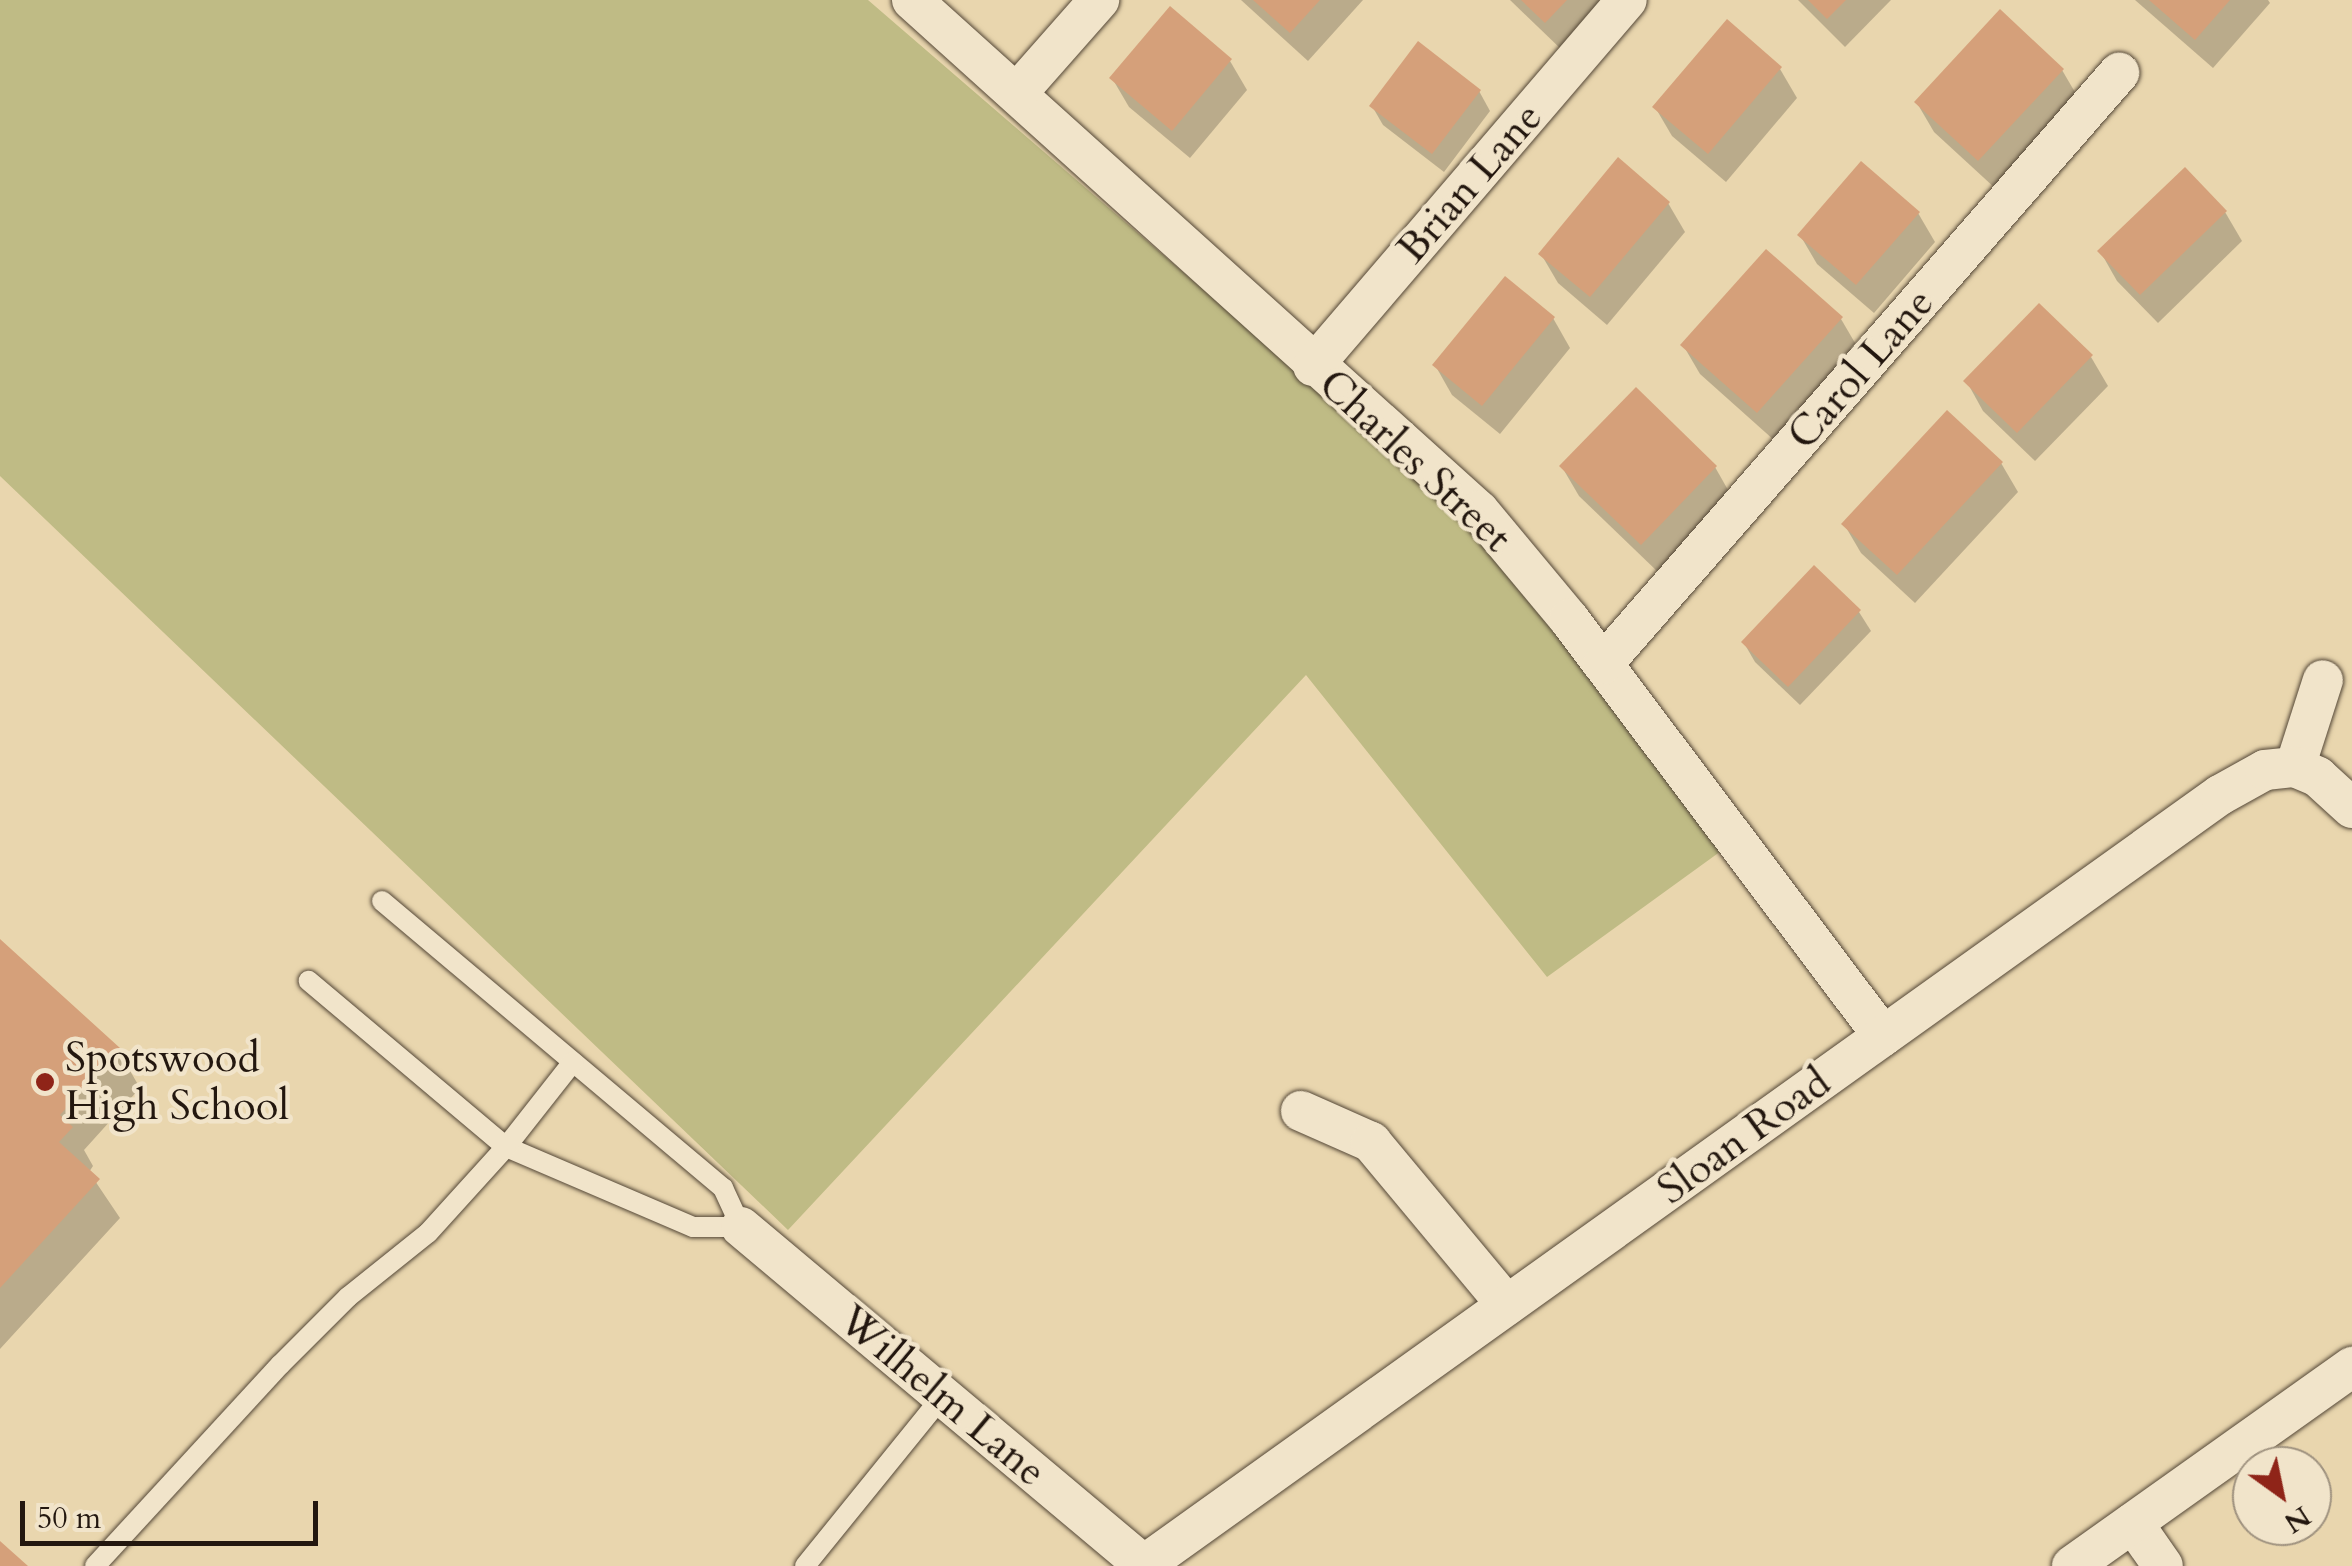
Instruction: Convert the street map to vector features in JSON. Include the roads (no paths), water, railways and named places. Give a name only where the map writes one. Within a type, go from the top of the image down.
[{"type":"street","name":"Charles Street","points":[[912,0],[1479,512],[1603,664],[1883,1036]]},
{"type":"street","points":[[1018,92],[1100,0]]},
{"type":"street","name":"Brian Lane","points":[[1314,366],[1627,0]]},
{"type":"street","name":"Carol Lane","points":[[1603,664],[2119,73]]},
{"type":"street","points":[[2323,680],[2295,767],[2318,777],[2352,808]]},
{"type":"street","name":"Sloan Road","points":[[1144,1566],[2220,795],[2265,770],[2295,767]]},
{"type":"street","points":[[1302,1111],[1371,1142],[1507,1306]]},
{"type":"street","name":"Wilhelm Lane","points":[[741,1227],[1144,1566]]},
{"type":"street","points":[[2072,1566],[2352,1367]]},
{"type":"street","points":[[2132,1523],[2163,1566]]},
{"type":"lane","points":[[309,981],[506,1146],[693,1227],[741,1227],[723,1188],[382,902]]},
{"type":"lane","points":[[95,1566],[280,1365],[348,1297],[428,1232],[506,1146],[573,1062]]},
{"type":"lane","points":[[805,1566],[942,1396]]},
{"type":"place","name":"Spotswood High School","points":[[45,1082]]}]
